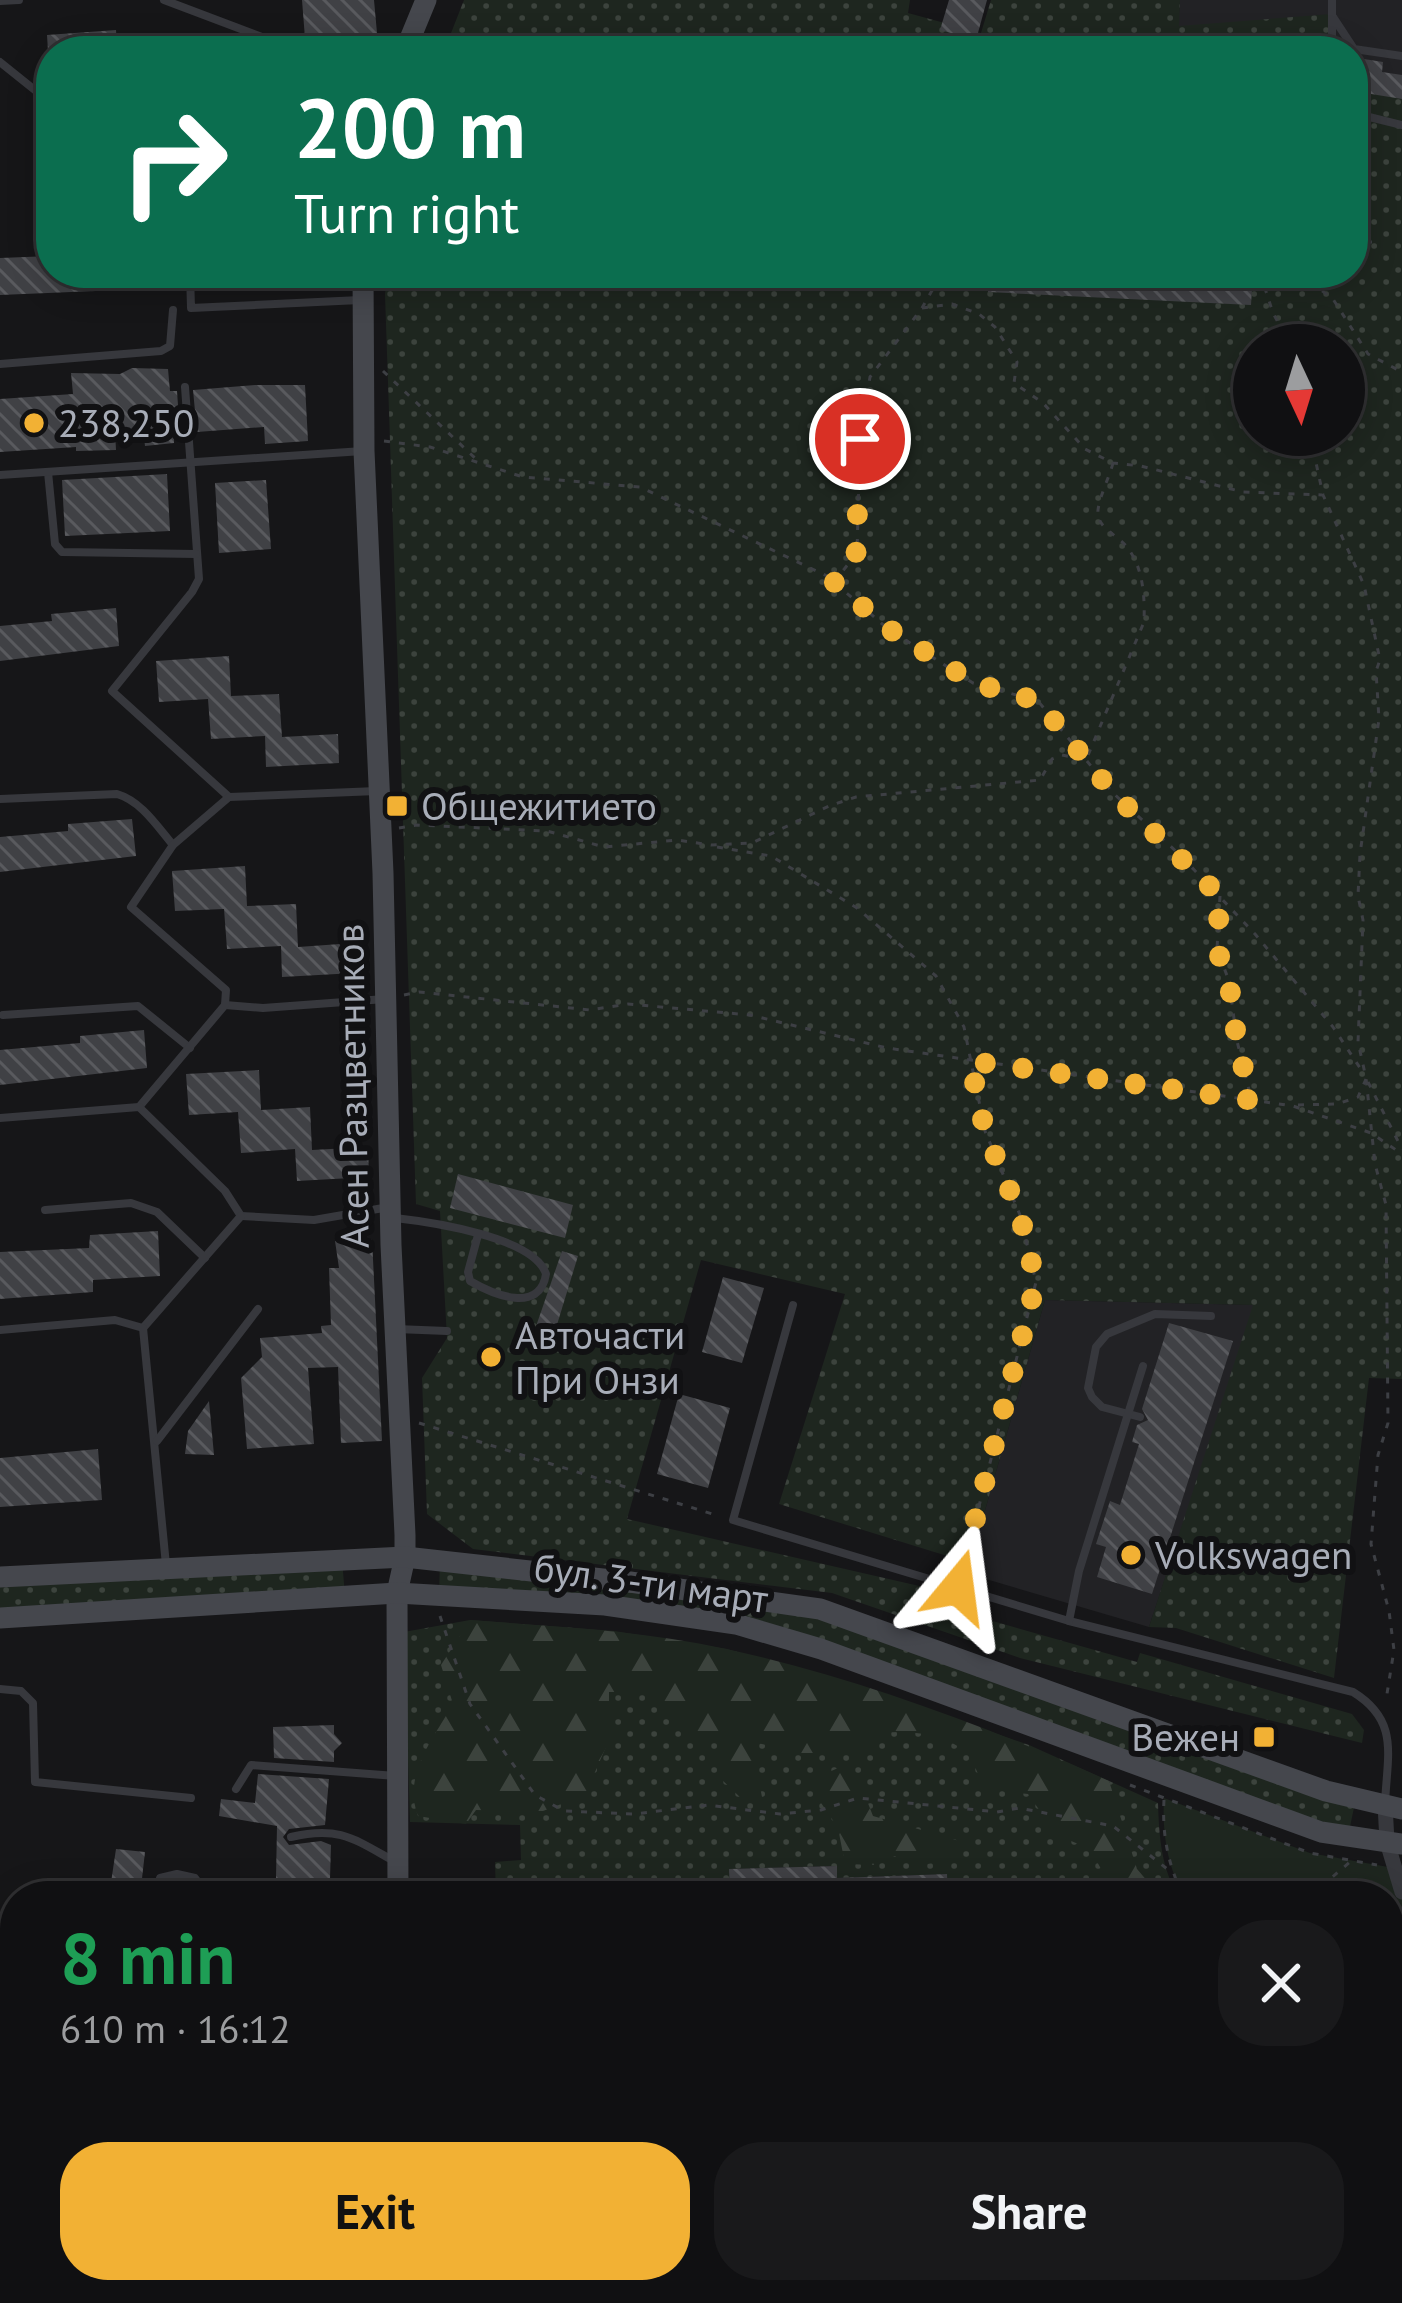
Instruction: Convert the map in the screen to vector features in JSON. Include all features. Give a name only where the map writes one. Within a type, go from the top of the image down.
[{"type":"street","points":[[411,36],[427,0]]},
{"type":"street","name":"Асен Разцветников","points":[[362,288],[405,1557],[397,1593],[398,1881]]},
{"type":"street","name":"бул. 3-ти март","points":[[0,1577],[405,1557],[820,1609],[1326,1791],[1394,1806]]},
{"type":"street","name":"бул. 3-ти март","points":[[0,1618],[397,1593],[605,1605],[736,1624],[821,1649],[1321,1832],[1395,1843]]},
{"type":"street","points":[[1394,1806],[1398,1881]]},
{"type":"lane","points":[[0,1],[20,0]]},
{"type":"lane","points":[[164,0],[259,36]]},
{"type":"lane","points":[[1332,0],[1332,36]]},
{"type":"lane","points":[[1333,17],[1345,36]]},
{"type":"lane","points":[[1368,51],[1402,56]]},
{"type":"lane","points":[[0,62],[36,91]]},
{"type":"lane","points":[[1368,116],[1402,124]]},
{"type":"lane","points":[[190,288],[191,308],[361,300]]},
{"type":"lane","points":[[0,364],[161,351],[170,346],[173,310]]},
{"type":"lane","points":[[185,387],[199,579],[112,691],[229,797]]},
{"type":"lane","points":[[0,475],[364,444]]},
{"type":"lane","points":[[48,472],[55,544],[62,552],[196,554]]},
{"type":"lane","points":[[0,1118],[139,1107],[225,1005],[226,990],[131,907],[173,844],[229,797],[379,791]]},
{"type":"lane","points":[[0,799],[117,794],[142,809],[173,844]]},
{"type":"lane","points":[[225,1005],[263,1008],[385,999]]},
{"type":"lane","points":[[3,1016],[138,1006],[190,1048]]},
{"type":"lane","points":[[139,1107],[225,1191],[242,1216]]},
{"type":"lane","points":[[45,1210],[131,1204],[157,1212],[205,1258]]},
{"type":"lane","points":[[242,1216],[314,1220],[391,1212],[441,1223],[478,1235],[541,1261],[546,1274],[540,1292],[517,1298],[470,1281],[478,1235]]},
{"type":"lane","points":[[166,1568],[143,1328],[242,1216]]},
{"type":"lane","points":[[793,1305],[733,1520],[1069,1622],[1353,1692],[1384,1719],[1394,1806]]},
{"type":"lane","points":[[156,1441],[258,1309]]},
{"type":"lane","points":[[1140,1417],[1102,1407],[1088,1388],[1096,1347],[1107,1334],[1155,1314],[1211,1316]]},
{"type":"lane","points":[[0,1330],[115,1321],[143,1328]]},
{"type":"lane","points":[[394,1329],[447,1331]]},
{"type":"lane","points":[[1069,1622],[1079,1571],[1143,1366]]},
{"type":"lane","points":[[0,1689],[22,1691],[33,1703],[34,1782],[190,1798]]},
{"type":"lane","points":[[236,1789],[251,1765],[398,1776]]},
{"type":"lane","points":[[291,1837],[312,1832],[344,1834],[361,1839],[398,1864]]},
{"type":"lane","points":[[159,1881],[177,1874],[197,1881]]},
{"type":"path","points":[[1368,242],[1372,242]]},
{"type":"path","points":[[834,582],[856,554],[860,439],[870,377],[933,288]]},
{"type":"path","points":[[1265,288],[1279,324]]},
{"type":"path","points":[[1319,288],[1334,299],[1368,354],[1402,372]]},
{"type":"path","points":[[922,308],[952,304],[980,314],[995,327],[1017,362],[1014,383],[1043,403],[1085,449],[1114,464],[1141,466],[1243,492],[1323,495]]},
{"type":"path","points":[[362,347],[480,463]]},
{"type":"path","points":[[364,444],[430,447],[523,477],[640,488],[786,554],[834,582],[889,629],[974,683],[1038,701],[1113,793],[1220,896],[1334,1027],[1402,1151]]},
{"type":"path","points":[[1315,456],[1323,495],[1364,585],[1380,660],[1376,671],[1379,719],[1358,896],[1364,920],[1358,1042],[1385,1205],[1388,1269],[1388,1423],[1378,1455],[1371,1544],[1394,1650],[1384,1719]]},
{"type":"path","points":[[1087,760],[1144,622],[1139,573],[1128,548],[1101,525],[1097,513],[1114,464]]},
{"type":"path","points":[[711,845],[752,843],[856,797],[1040,780],[1052,759],[1062,755],[1087,760]]},
{"type":"path","points":[[380,831],[417,825],[547,831],[604,848],[677,840],[771,856],[857,908],[936,976],[964,1027],[985,1131],[1020,1215],[1036,1282],[958,1587]]},
{"type":"path","points":[[1220,896],[1217,949],[1229,982],[1251,1100]]},
{"type":"path","points":[[385,999],[419,992],[590,1010],[628,1004],[750,1015],[831,1037],[970,1061],[1293,1106],[1371,1133],[1402,1151]]},
{"type":"path","points":[[1293,1106],[1358,1097],[1366,1078]]},
{"type":"path","points":[[399,1416],[733,1520]]},
{"type":"path","points":[[397,1628],[415,1626],[439,1612],[470,1704],[535,1796],[564,1811],[634,1814],[708,1805],[780,1814],[821,1810],[857,1798],[997,1812],[1019,1808],[1113,1826],[1172,1872]]},
{"type":"path","points":[[1114,1777],[1310,1853],[1394,1868]]},
{"type":"path","points":[[1164,1798],[1162,1832],[1176,1881]]},
{"type":"path","points":[[1328,1881],[1352,1861]]},
{"type":"shaded area","points":[[1180,0],[1402,0],[1402,96],[1368,91],[1368,36],[1248,36],[1178,26]]},
{"type":"shaded area","points":[[1045,1300],[1255,1305],[1149,1627],[979,1577],[970,1563]]},
{"type":"green space","points":[[464,0],[910,0],[908,13],[981,33],[991,0],[1180,0],[1179,26],[1332,14],[1334,36],[450,36]]},
{"type":"green space","points":[[1368,91],[1402,96],[1402,1379],[1369,1378],[1334,1678],[1176,1628],[1149,1627],[1253,1305],[1045,1300],[970,1563],[779,1504],[845,1294],[701,1260],[627,1519],[928,1588],[975,1602],[975,1616],[1137,1662],[1140,1653],[1352,1714],[1364,1730],[1362,1743],[1020,1658],[832,1593],[473,1549],[427,1514],[422,1378],[447,1338],[440,1211],[416,1204],[386,288],[1368,288]]},
{"type":"green space","points":[[342,1560],[345,1596],[0,1618],[0,1578]]},
{"type":"green space","points":[[440,1560],[820,1609],[1356,1798],[1348,1836],[736,1624],[439,1596]]},
{"type":"green space","points":[[470,1620],[614,1631],[727,1649],[876,1692],[1029,1745],[1158,1803],[1160,1839],[1171,1881],[947,1881],[947,1874],[837,1878],[836,1866],[730,1869],[730,1881],[496,1881],[495,1862],[521,1860],[520,1825],[410,1822],[404,1632]]},
{"type":"green space","points":[[470,1620],[694,1643],[872,1689],[1109,1781],[1137,1869],[1147,1881],[1108,1881],[1090,1849],[1057,1835],[1028,1794],[984,1789],[970,1758],[958,1747],[923,1734],[875,1734],[861,1753],[800,1753],[758,1743],[756,1767],[762,1797],[743,1800],[718,1776],[718,1741],[685,1738],[644,1692],[609,1692],[609,1740],[585,1795],[543,1811],[476,1810],[466,1824],[418,1816],[414,1801],[417,1772],[453,1704],[441,1665]]},
{"type":"green space","points":[[838,1768],[860,1783],[873,1816],[963,1842],[953,1859],[922,1865],[895,1856],[876,1865],[845,1864],[838,1828],[807,1782]]},
{"type":"green space","points":[[1164,1798],[1310,1853],[1394,1868],[1398,1881],[1177,1881],[1164,1824]]},
{"type":"building","points":[[302,0],[374,0],[377,33],[305,36]]},
{"type":"building","points":[[949,0],[987,0],[977,36],[940,30]]},
{"type":"building","points":[[116,30],[116,36],[47,36]]},
{"type":"building","points":[[1368,60],[1383,62],[1382,72],[1402,75],[1402,99],[1368,93]]},
{"type":"building","points":[[36,257],[36,288],[143,289],[0,295],[0,258]]},
{"type":"building","points":[[988,288],[1252,288],[1251,305],[988,292]]},
{"type":"building","points":[[132,368],[168,369],[170,391],[177,391],[180,434],[174,434],[174,443],[145,446],[143,429],[115,431],[116,450],[76,451],[76,447],[0,452],[0,399],[73,394],[71,373],[120,374]]},
{"type":"building","points":[[305,385],[308,441],[265,444],[264,427],[197,432],[193,390]]},
{"type":"building","points":[[167,474],[170,531],[65,536],[62,480]]},
{"type":"building","points":[[266,480],[271,549],[219,553],[215,483]]},
{"type":"building","points":[[116,608],[119,646],[0,661],[0,626],[52,621],[51,614]]},
{"type":"building","points":[[229,656],[231,696],[279,694],[282,737],[338,734],[339,763],[266,767],[265,736],[211,739],[208,699],[159,702],[156,661]]},
{"type":"building","points":[[132,819],[136,856],[0,872],[0,837],[68,831],[68,824]]},
{"type":"building","points":[[245,866],[247,906],[296,904],[298,947],[354,943],[355,973],[282,977],[281,946],[227,949],[224,909],[175,911],[172,871]]},
{"type":"building","points":[[144,1030],[147,1068],[0,1085],[0,1050],[80,1043],[80,1036]]},
{"type":"building","points":[[259,1070],[261,1110],[310,1107],[312,1150],[368,1147],[369,1177],[297,1181],[295,1149],[241,1153],[238,1112],[189,1115],[186,1074]]},
{"type":"building","points":[[458,1174],[573,1205],[565,1238],[450,1208]]},
{"type":"building","points":[[158,1231],[160,1276],[93,1280],[93,1292],[0,1299],[0,1252],[89,1248],[90,1235]]},
{"type":"building","points":[[372,1239],[382,1441],[341,1443],[338,1367],[308,1368],[314,1444],[247,1449],[241,1378],[262,1357],[260,1338],[322,1333],[321,1326],[331,1325],[329,1268],[339,1268],[335,1241]]},
{"type":"building","points":[[562,1251],[578,1256],[552,1341],[533,1335]]},
{"type":"building","points":[[723,1277],[764,1288],[742,1363],[702,1352]]},
{"type":"building","points":[[1169,1323],[1233,1341],[1152,1594],[1097,1577],[1106,1547],[1096,1544],[1110,1501],[1120,1505],[1139,1444],[1132,1442],[1137,1425],[1148,1420],[1142,1409]]},
{"type":"building","points":[[679,1394],[730,1408],[708,1488],[657,1474]]},
{"type":"building","points":[[209,1401],[214,1455],[185,1454],[188,1431]]},
{"type":"building","points":[[98,1449],[102,1500],[0,1507],[0,1458]]},
{"type":"building","points":[[334,1725],[334,1734],[342,1743],[334,1751],[334,1762],[274,1758],[273,1727]]},
{"type":"building","points":[[258,1774],[329,1779],[325,1825],[289,1829],[283,1837],[289,1845],[321,1841],[331,1845],[330,1879],[276,1878],[277,1826],[219,1816],[221,1799],[255,1803]]},
{"type":"building","points":[[116,1849],[145,1852],[142,1881],[111,1881]]},
{"type":"building","points":[[837,1866],[837,1878],[947,1874],[947,1881],[729,1881],[729,1869]]},
{"type":"place","name":"238,250","points":[[34,423]]},
{"type":"place","name":"Общежитието","points":[[397,806]]},
{"type":"place","name":"Авточасти При Онзи","points":[[491,1357]]},
{"type":"place","name":"Volkswagen","points":[[1131,1555]]},
{"type":"place","name":"Вежен","points":[[1264,1737]]},
{"type":"route","points":[[860,439],[856,554],[834,582],[889,629],[974,683],[1038,701],[1113,793],[1220,896],[1217,949],[1229,982],[1251,1100],[970,1061],[985,1131],[1020,1215],[1036,1282],[958,1587]]}]
